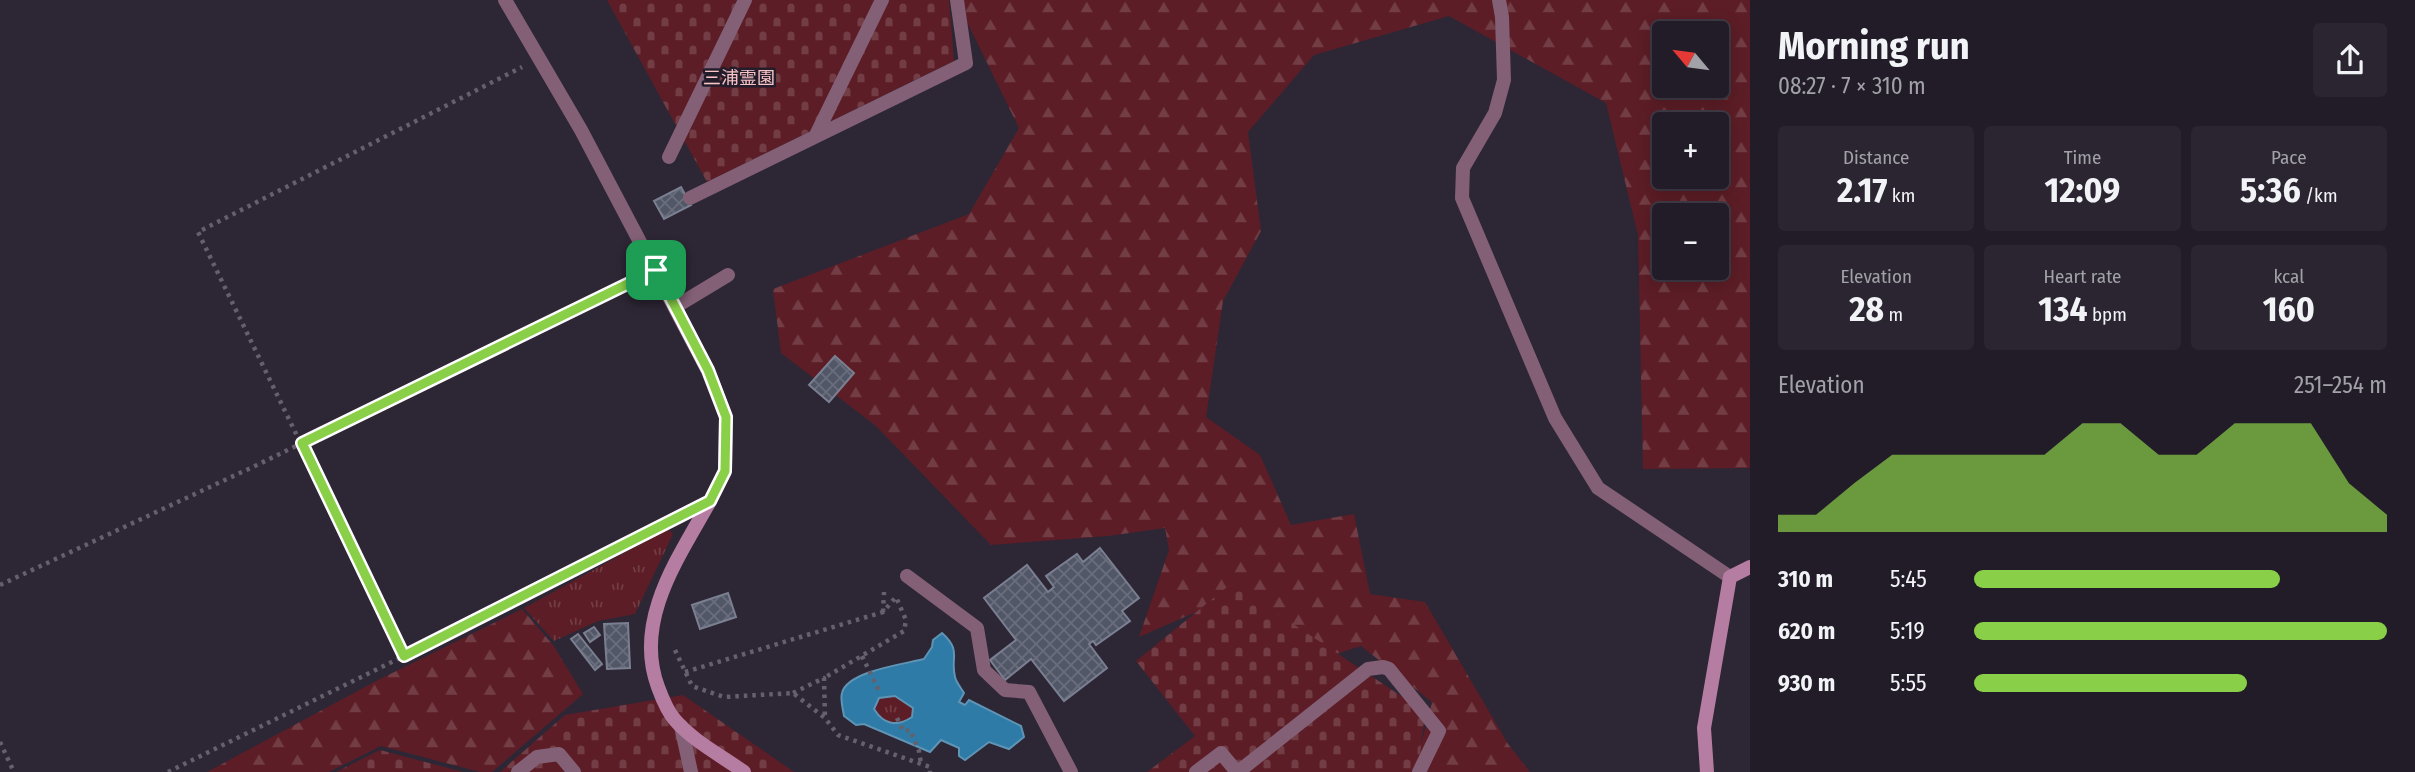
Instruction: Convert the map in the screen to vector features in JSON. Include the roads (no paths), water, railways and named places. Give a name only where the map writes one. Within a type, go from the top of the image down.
[{"type":"street","points":[[505,0],[581,130],[618,204],[656,270],[708,370],[726,417],[725,471],[663,586],[651,631],[652,671],[662,698],[675,720],[744,772]]},
{"type":"street","points":[[669,157],[745,0]]},
{"type":"street","points":[[815,137],[882,0]]},
{"type":"street","points":[[690,198],[966,63],[957,0]]},
{"type":"street","points":[[1499,0],[1504,80],[1494,113],[1463,168],[1462,198],[1555,418],[1598,488],[1730,577]]},
{"type":"street","points":[[675,307],[728,275]]},
{"type":"street","points":[[1730,577],[1750,567]]},
{"type":"street","points":[[907,576],[977,628],[984,670],[1005,690],[1029,692],[1071,772]]},
{"type":"street","points":[[1707,772],[1704,728],[1730,577]]},
{"type":"street","points":[[1196,772],[1222,752],[1237,772],[1368,668],[1383,667],[1389,669],[1439,731],[1419,772]]},
{"type":"street","points":[[681,726],[691,772]]},
{"type":"street","points":[[518,772],[537,757],[559,754],[573,772]]},
{"type":"water","points":[[942,633],[952,645],[955,677],[964,693],[959,702],[965,705],[969,700],[1021,726],[1024,737],[1009,749],[989,742],[965,760],[959,756],[959,748],[941,740],[930,752],[864,724],[856,725],[844,716],[841,695],[846,685],[865,674],[924,659],[933,640]],"holes":[[[895,696],[913,708],[912,717],[896,723],[886,721],[874,709],[879,698]]]},
{"type":"park label","name":"三浦霊園","points":[[739,78]]}]
